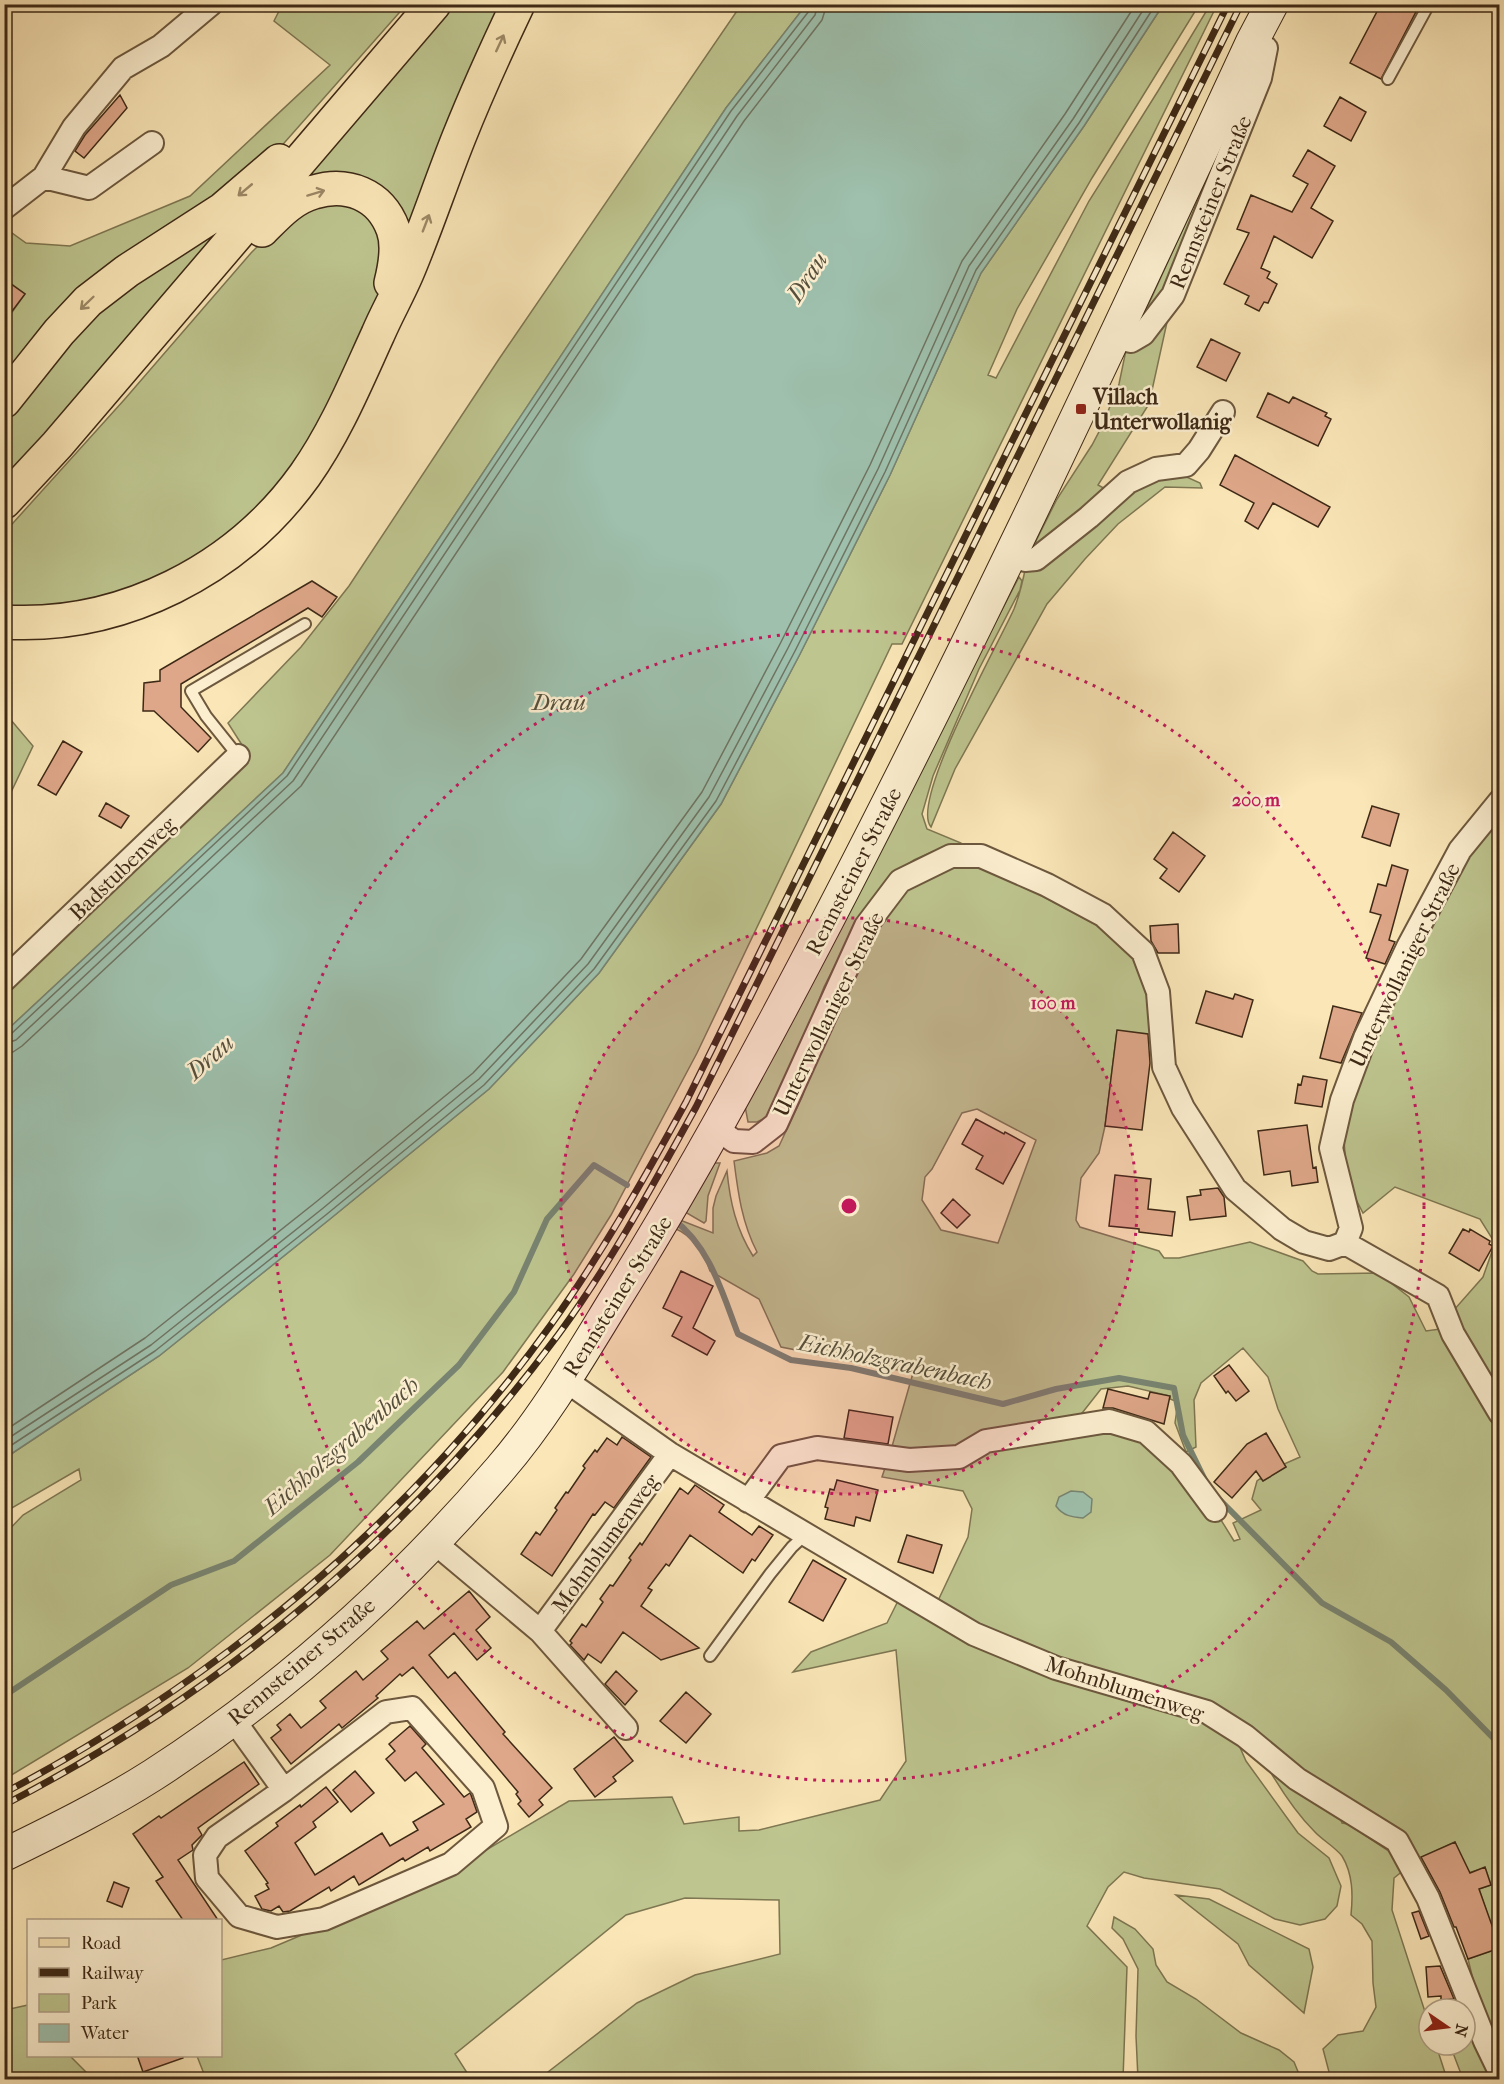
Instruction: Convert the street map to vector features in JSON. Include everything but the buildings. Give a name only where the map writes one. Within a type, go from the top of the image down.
[{"type":"main road","points":[[4,502],[57,445],[434,4]]},
{"type":"main road","points":[[4,622],[75,620],[126,608],[173,588],[225,557],[267,519],[304,476],[334,428],[407,273],[460,135],[518,4]]},
{"type":"main road","name":"Rennsteiner Straße","points":[[4,1856],[64,1826],[152,1776],[233,1719],[339,1635],[435,1543],[506,1463],[565,1380],[717,1129],[848,884],[1012,552],[1272,4]]},
{"type":"main road","points":[[4,401],[59,332],[88,301],[127,271],[223,209],[276,164],[322,109],[366,83]]},
{"type":"main road","points":[[188,291],[238,258],[281,210],[312,192],[337,187],[359,192],[378,205],[393,228],[396,250],[393,278],[377,334]]},
{"type":"street","points":[[4,208],[44,177],[74,127],[123,69],[160,46],[212,4]]},
{"type":"street","points":[[44,177],[89,188],[152,143]]},
{"type":"street","points":[[1012,552],[1025,560],[1036,559],[1089,517],[1128,482],[1155,469],[1186,465],[1199,450],[1223,412]]},
{"type":"street","name":"Badstubenweg","points":[[4,980],[238,756]]},
{"type":"street","name":"Unterwollaniger Straße","points":[[717,1129],[734,1142],[753,1142],[776,1124],[866,926],[900,881],[951,856],[981,856],[1047,885],[1103,915],[1143,952],[1158,992],[1164,1067],[1183,1108],[1235,1189],[1282,1229],[1304,1242],[1329,1249],[1345,1243],[1351,1227],[1331,1148],[1342,1100],[1365,1038],[1408,947],[1460,850],[1500,801]]},
{"type":"street","points":[[1345,1243],[1438,1296],[1453,1334],[1500,1413]]},
{"type":"street","name":"Mohnblumenweg","points":[[565,1380],[669,1454],[974,1634],[1056,1668],[1207,1712],[1245,1736],[1297,1779],[1397,1841],[1428,1898],[1485,2042],[1500,2072]]},
{"type":"street","points":[[748,1501],[781,1456],[817,1448],[909,1461],[958,1457],[986,1441],[1109,1421],[1146,1432],[1182,1464],[1215,1510]]},
{"type":"street","name":"Mohnblumenweg","points":[[540,1631],[669,1454]]},
{"type":"street","name":"Mohnblumenweg","points":[[435,1543],[540,1631],[626,1728]]},
{"type":"street","points":[[411,1708],[483,1788],[496,1826],[451,1864],[324,1919],[277,1927],[239,1916],[207,1878],[205,1855],[217,1837],[284,1790],[386,1712],[411,1708]]},
{"type":"street","points":[[233,1719],[284,1790]]},
{"type":"lane","points":[[1388,79],[1429,4]]},
{"type":"lane","points":[[238,756],[206,716],[191,691],[305,624]]},
{"type":"lane","points":[[710,1656],[792,1546],[805,1535]]},
{"type":"green space","points":[[282,5],[406,5],[270,159],[5,393],[5,322],[25,294],[5,279],[5,228],[26,243],[70,246],[190,196],[330,65],[274,21]]},
{"type":"green space","points":[[451,5],[510,5],[411,239],[310,176],[310,169]]},
{"type":"green space","points":[[741,5],[806,5],[726,108],[283,773],[5,1032],[5,985],[249,756],[228,723],[301,647],[349,586],[499,359]]},
{"type":"green space","points":[[1163,5],[1199,5],[1092,178],[1017,309],[988,375],[996,378],[1089,201],[1210,5],[1217,5],[902,644],[892,644],[697,1053],[611,1215],[574,1274],[503,1372],[330,1555],[188,1668],[5,1779],[5,1534],[23,1515],[81,1480],[79,1469],[5,1512],[5,1458],[159,1356],[330,1219],[489,1089],[599,973],[721,804],[890,475],[981,273],[1084,126]]},
{"type":"green space","points":[[1242,99],[1177,273],[1136,332]]},
{"type":"green space","points":[[335,198],[372,215],[388,265],[377,302],[319,429],[261,508],[173,574],[95,603],[5,610],[4,533],[124,400],[251,253],[289,215]]},
{"type":"green space","points":[[210,237],[213,244],[5,485],[5,415],[80,320]]},
{"type":"green space","points":[[1171,304],[1149,404],[1098,485],[1107,490],[1040,547],[1036,541],[1057,499],[1102,426],[1119,384],[1126,350]]},
{"type":"green space","points":[[1180,474],[1200,483],[1202,488],[1165,487],[1118,524],[1047,604],[955,769],[931,827],[928,812],[933,787],[944,755],[1014,609],[1026,565],[1124,488]]},
{"type":"green space","points":[[1019,577],[1022,581],[1020,590],[979,669],[933,776],[922,814],[927,829],[961,843],[962,847],[934,851],[914,860],[898,871],[854,928],[824,987],[798,1055],[767,1117],[757,1122],[748,1122],[745,1106]]},
{"type":"green space","points":[[5,713],[33,746],[5,805]]},
{"type":"green space","points":[[1499,814],[1499,1399],[1453,1311],[1483,1277],[1495,1243],[1480,1219],[1395,1187],[1363,1213],[1347,1182],[1343,1126],[1365,1057],[1463,860]]},
{"type":"green space","points":[[947,864],[976,864],[999,873],[1106,930],[1136,958],[1148,984],[1153,1035],[1117,1031],[1105,1126],[1099,1153],[1081,1178],[1076,1220],[1080,1227],[1159,1251],[1164,1258],[1179,1258],[1250,1242],[1303,1261],[1318,1274],[1378,1273],[1409,1297],[1426,1331],[1440,1329],[1499,1419],[1499,1948],[1479,1889],[1491,1885],[1485,1868],[1468,1873],[1455,1842],[1416,1860],[1260,1741],[1088,1673],[936,1605],[968,1537],[972,1509],[963,1491],[882,1477],[888,1459],[972,1450],[1096,1432],[1135,1435],[1152,1440],[1206,1511],[1221,1520],[1234,1541],[1240,1539],[1233,1523],[1261,1510],[1252,1499],[1257,1481],[1261,1478],[1263,1481],[1286,1467],[1284,1464],[1300,1457],[1278,1409],[1268,1377],[1243,1348],[1201,1383],[1194,1400],[1196,1447],[1186,1452],[1175,1423],[1178,1402],[1170,1399],[1170,1396],[1128,1386],[1101,1389],[1075,1422],[958,1449],[891,1450],[913,1373],[781,1347],[759,1299],[710,1271],[697,1247],[687,1236],[676,1229],[680,1220],[713,1233],[713,1208],[727,1171],[738,1225],[753,1256],[757,1252],[744,1219],[734,1161],[767,1153],[779,1146],[802,1097],[838,994],[893,901],[920,875]],"holes":[[[977,1109],[1036,1140],[998,1243],[941,1230],[922,1200],[925,1177],[932,1169],[962,1113]]]},
{"type":"green space","points":[[720,1163],[708,1196],[704,1223],[685,1212],[707,1168]]},
{"type":"green space","points":[[900,1597],[1231,1727],[1246,1761],[1298,1833],[1329,1858],[1341,1886],[1337,1906],[1325,1919],[1300,1925],[1275,1919],[1220,1889],[1144,1878],[1124,1872],[1108,1887],[1087,1926],[1127,1967],[1123,2079],[539,2079],[637,2003],[695,1975],[780,1954],[779,1900],[685,1898],[626,1915],[455,2054],[471,2079],[206,2079],[197,2057],[222,2057],[222,1960],[271,1948],[444,1875],[569,1801],[672,1797],[684,1824],[739,1817],[739,1831],[759,1830],[880,1800],[906,1761],[896,1650],[793,1672],[811,1652],[887,1623]]},
{"type":"green space","points":[[1263,1759],[1339,1814],[1342,1823],[1348,1824],[1410,1865],[1394,1878],[1392,1910],[1420,1997],[1417,1997],[1417,2057],[1440,2057],[1447,2079],[1335,2079],[1329,2072],[1323,2049],[1338,2035],[1363,2031],[1376,2007],[1372,1941],[1362,1924],[1351,1915],[1351,1885],[1342,1856],[1299,1814]]},
{"type":"green space","points":[[1176,1895],[1209,1899],[1309,1949],[1313,1967],[1304,2013],[1249,1965],[1238,1944]]},
{"type":"green space","points":[[1114,1917],[1135,1929],[1153,1949],[1156,1965],[1167,1982],[1196,1999],[1241,2033],[1279,2050],[1294,2062],[1301,2079],[1138,2079],[1136,2036],[1138,1969],[1123,1939],[1112,1928]]},
{"type":"green space","points":[[1499,1948],[1499,2079],[1463,2079],[1455,2057],[1477,2057],[1477,2014],[1481,2012],[1468,1959]]},
{"type":"green space","points":[[27,2005],[27,2057],[71,2057],[88,2074],[84,2079],[5,2079],[5,2010]]},
{"type":"water","name":"Drau","points":[[806,5],[1163,5],[1084,126],[981,273],[890,475],[721,804],[599,973],[489,1089],[330,1219],[159,1356],[5,1458],[5,1032],[283,773],[726,108]]},
{"type":"water","points":[[1071,1491],[1083,1492],[1092,1499],[1091,1512],[1083,1518],[1065,1514],[1056,1506],[1059,1497]]},
{"type":"waterway","name":"Eichholzgrabenbach","points":[[4,1696],[171,1585],[234,1561],[358,1462],[459,1365],[514,1292],[547,1219],[594,1165],[627,1185]]},
{"type":"waterway","name":"Eichholzgrabenbach","points":[[673,1219],[686,1230],[706,1257],[738,1334],[791,1360],[851,1368],[1003,1404],[1056,1389],[1119,1378],[1174,1388],[1183,1435],[1205,1480]]},
{"type":"waterway","name":"Eichholzgrabenbach","points":[[1220,1500],[1322,1603],[1391,1642],[1446,1690],[1500,1745]]},
{"type":"railway","points":[[4,1793],[83,1749],[160,1700],[233,1648],[304,1591],[371,1531],[435,1466],[495,1398],[569,1299],[621,1216],[686,1102],[1228,4]]},
{"type":"railway","points":[[4,1805],[86,1760],[164,1711],[238,1659],[309,1602],[376,1542],[440,1477],[500,1408],[577,1308],[631,1223],[696,1107],[1241,4]]},
{"type":"place","name":"Villach Unterwollanig","points":[[1081,409]]}]
